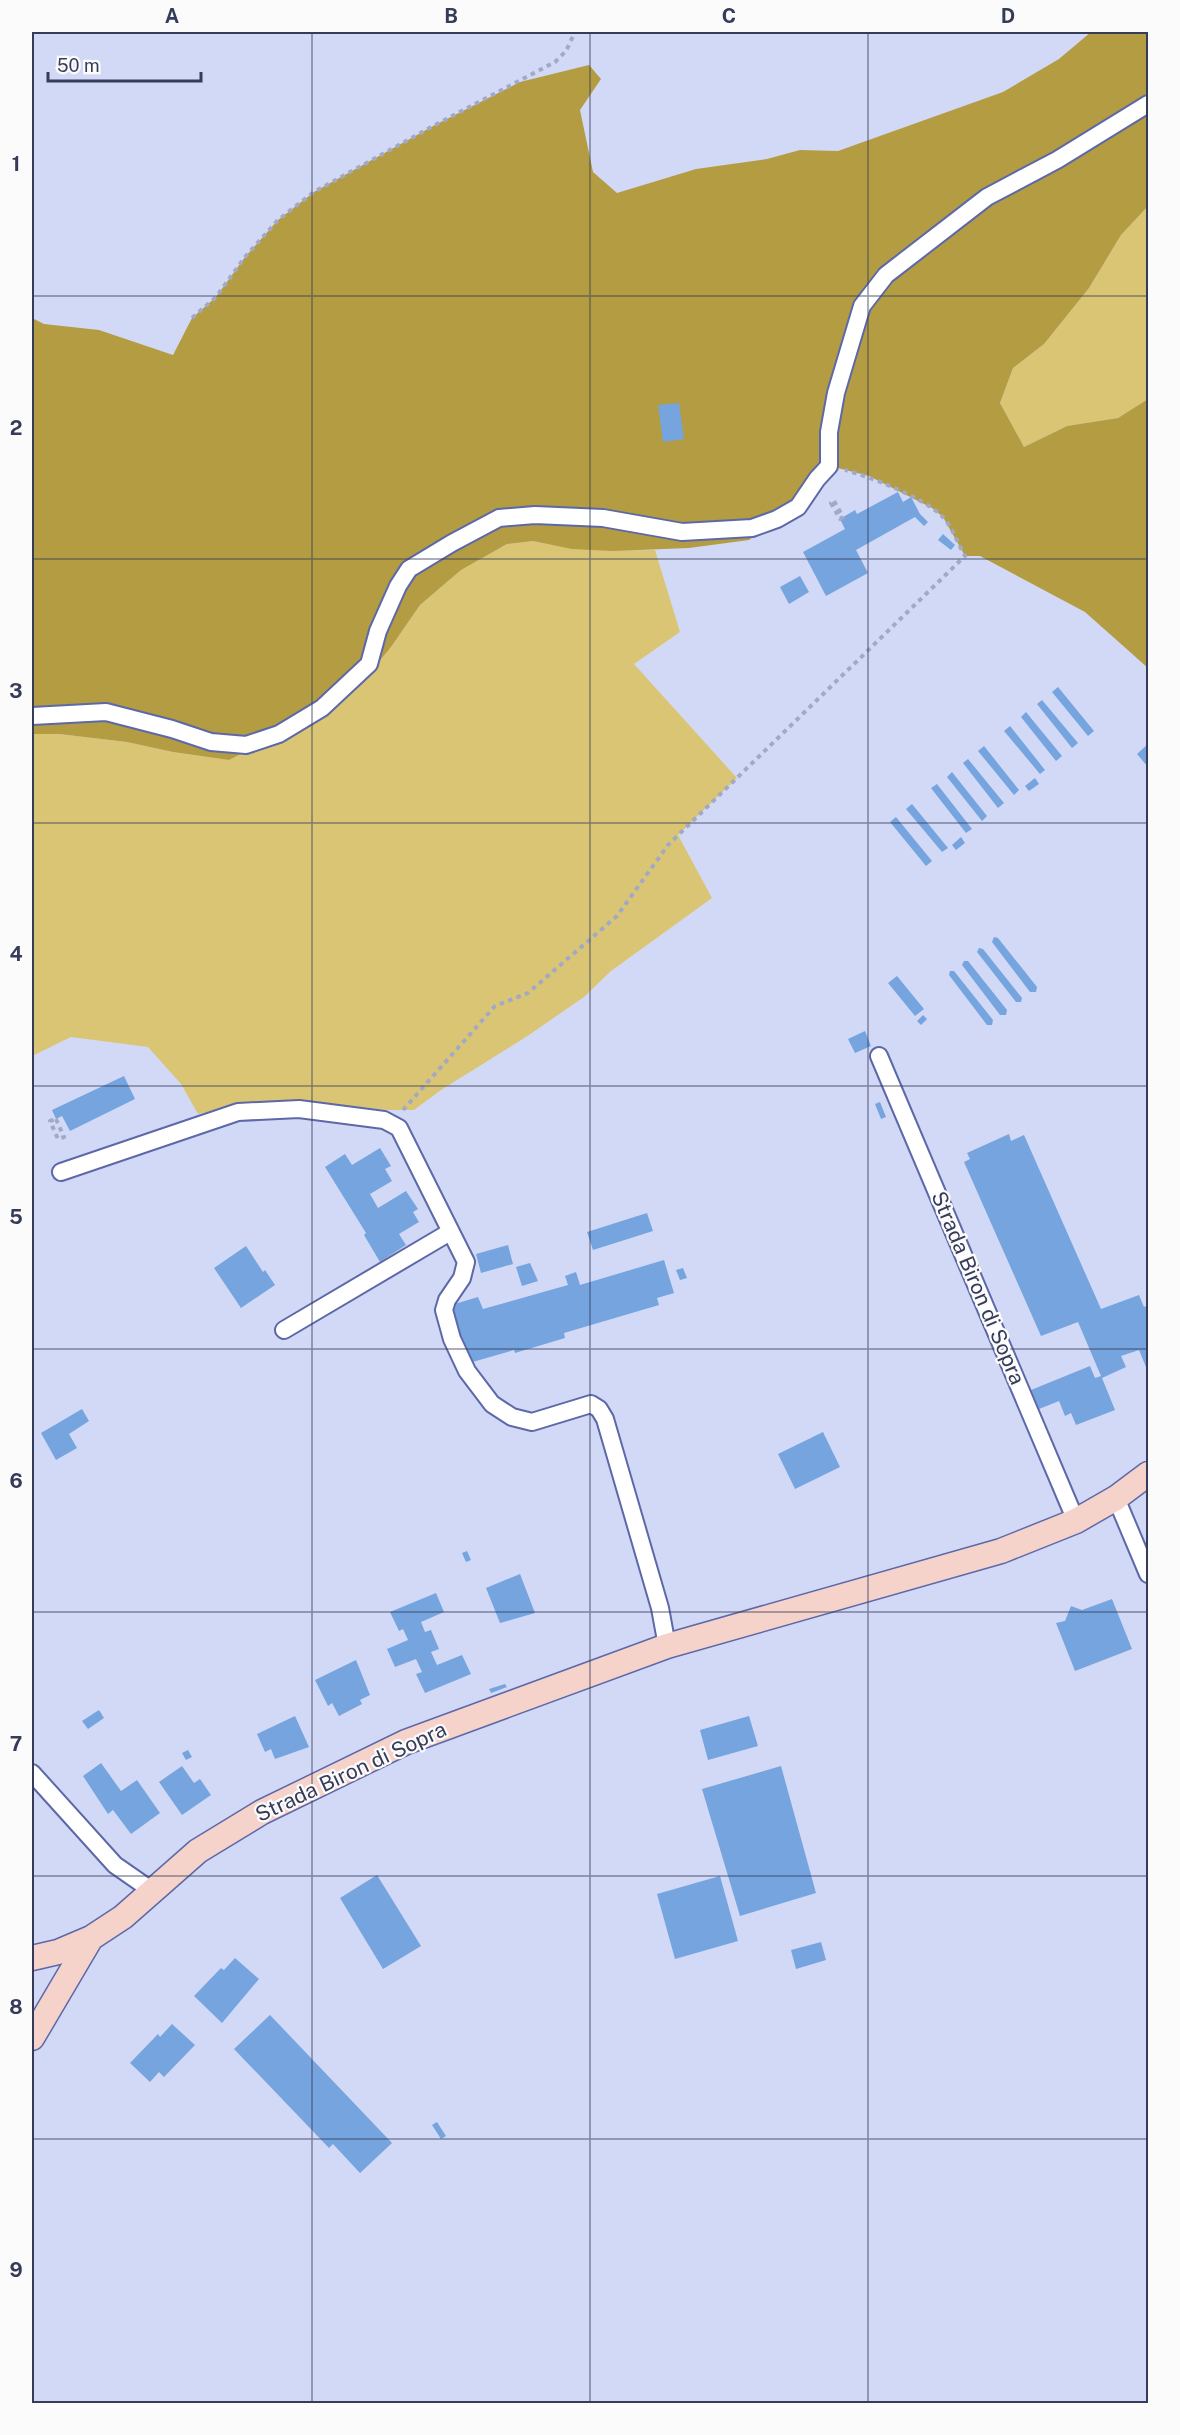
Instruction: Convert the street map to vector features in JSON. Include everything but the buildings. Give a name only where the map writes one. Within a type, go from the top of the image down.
[{"type":"street","points":[[32,716],[106,712],[211,742],[246,745],[279,734],[322,708],[369,664],[378,631],[398,586],[409,569],[499,518],[535,515],[603,518],[682,532],[752,528],[777,519],[798,507],[816,479],[830,466],[829,432],[836,393],[858,316],[862,306],[886,274],[987,197],[1057,160],[1149,104]]},
{"type":"street","name":"Strada Biron di Sopra","points":[[879,1056],[1076,1521]]},
{"type":"street","points":[[61,1172],[238,1112],[299,1108],[384,1120],[399,1128],[466,1262],[462,1278],[447,1300],[444,1310],[452,1339],[467,1371],[492,1404],[512,1417],[532,1422],[591,1404],[599,1409],[605,1419],[660,1608],[667,1646]]},
{"type":"street","points":[[284,1330],[450,1232]]},
{"type":"street","name":"Strada Biron di Sopra","points":[[32,1958],[58,1952],[91,1938],[123,1917],[198,1851],[262,1812],[406,1742],[667,1646],[990,1554],[1076,1521],[1116,1498],[1149,1474]]},
{"type":"street","points":[[1116,1498],[1149,1574]]},
{"type":"street","points":[[32,1773],[115,1865],[151,1890]]},
{"type":"street","points":[[32,2038],[91,1938]]},
{"type":"path","points":[[192,318],[216,297],[245,257],[278,220],[314,192],[555,62],[566,51],[575,32]]},
{"type":"path","points":[[399,1128],[404,1108],[495,1006],[528,993],[617,916],[668,845],[965,556],[943,517],[932,508],[869,476],[830,466]]},
{"type":"path","points":[[56,1119],[64,1137],[58,1139],[50,1121],[56,1119]]},
{"type":"shaded area","points":[[1091,32],[1148,32],[1148,206],[1121,235],[1089,288],[1044,344],[1013,368],[1000,403],[1024,447],[1067,426],[1118,418],[1148,399],[1148,668],[1085,612],[980,556],[965,556],[943,517],[932,508],[869,476],[830,466],[783,515],[749,540],[689,548],[613,551],[572,549],[533,541],[507,544],[461,570],[420,605],[391,647],[360,684],[294,726],[229,760],[173,752],[127,742],[59,734],[32,734],[32,318],[44,324],[99,330],[173,355],[192,318],[216,297],[245,257],[278,220],[314,192],[435,125],[520,82],[589,65],[601,79],[580,110],[593,172],[617,193],[696,169],[767,159],[800,150],[838,151],[1003,92],[1059,59]]},
{"type":"shaded area","points":[[1148,206],[1148,399],[1118,418],[1067,426],[1024,447],[1000,403],[1013,368],[1044,344],[1089,288],[1121,235]]},
{"type":"shaded area","points":[[533,541],[594,549],[655,550],[680,632],[634,664],[737,778],[678,835],[712,898],[611,971],[584,997],[414,1110],[387,1110],[296,1100],[246,1103],[198,1114],[181,1084],[148,1047],[71,1037],[32,1056],[32,734],[59,734],[127,742],[173,752],[229,760],[294,726],[391,647],[420,605],[461,570],[507,544]]}]
